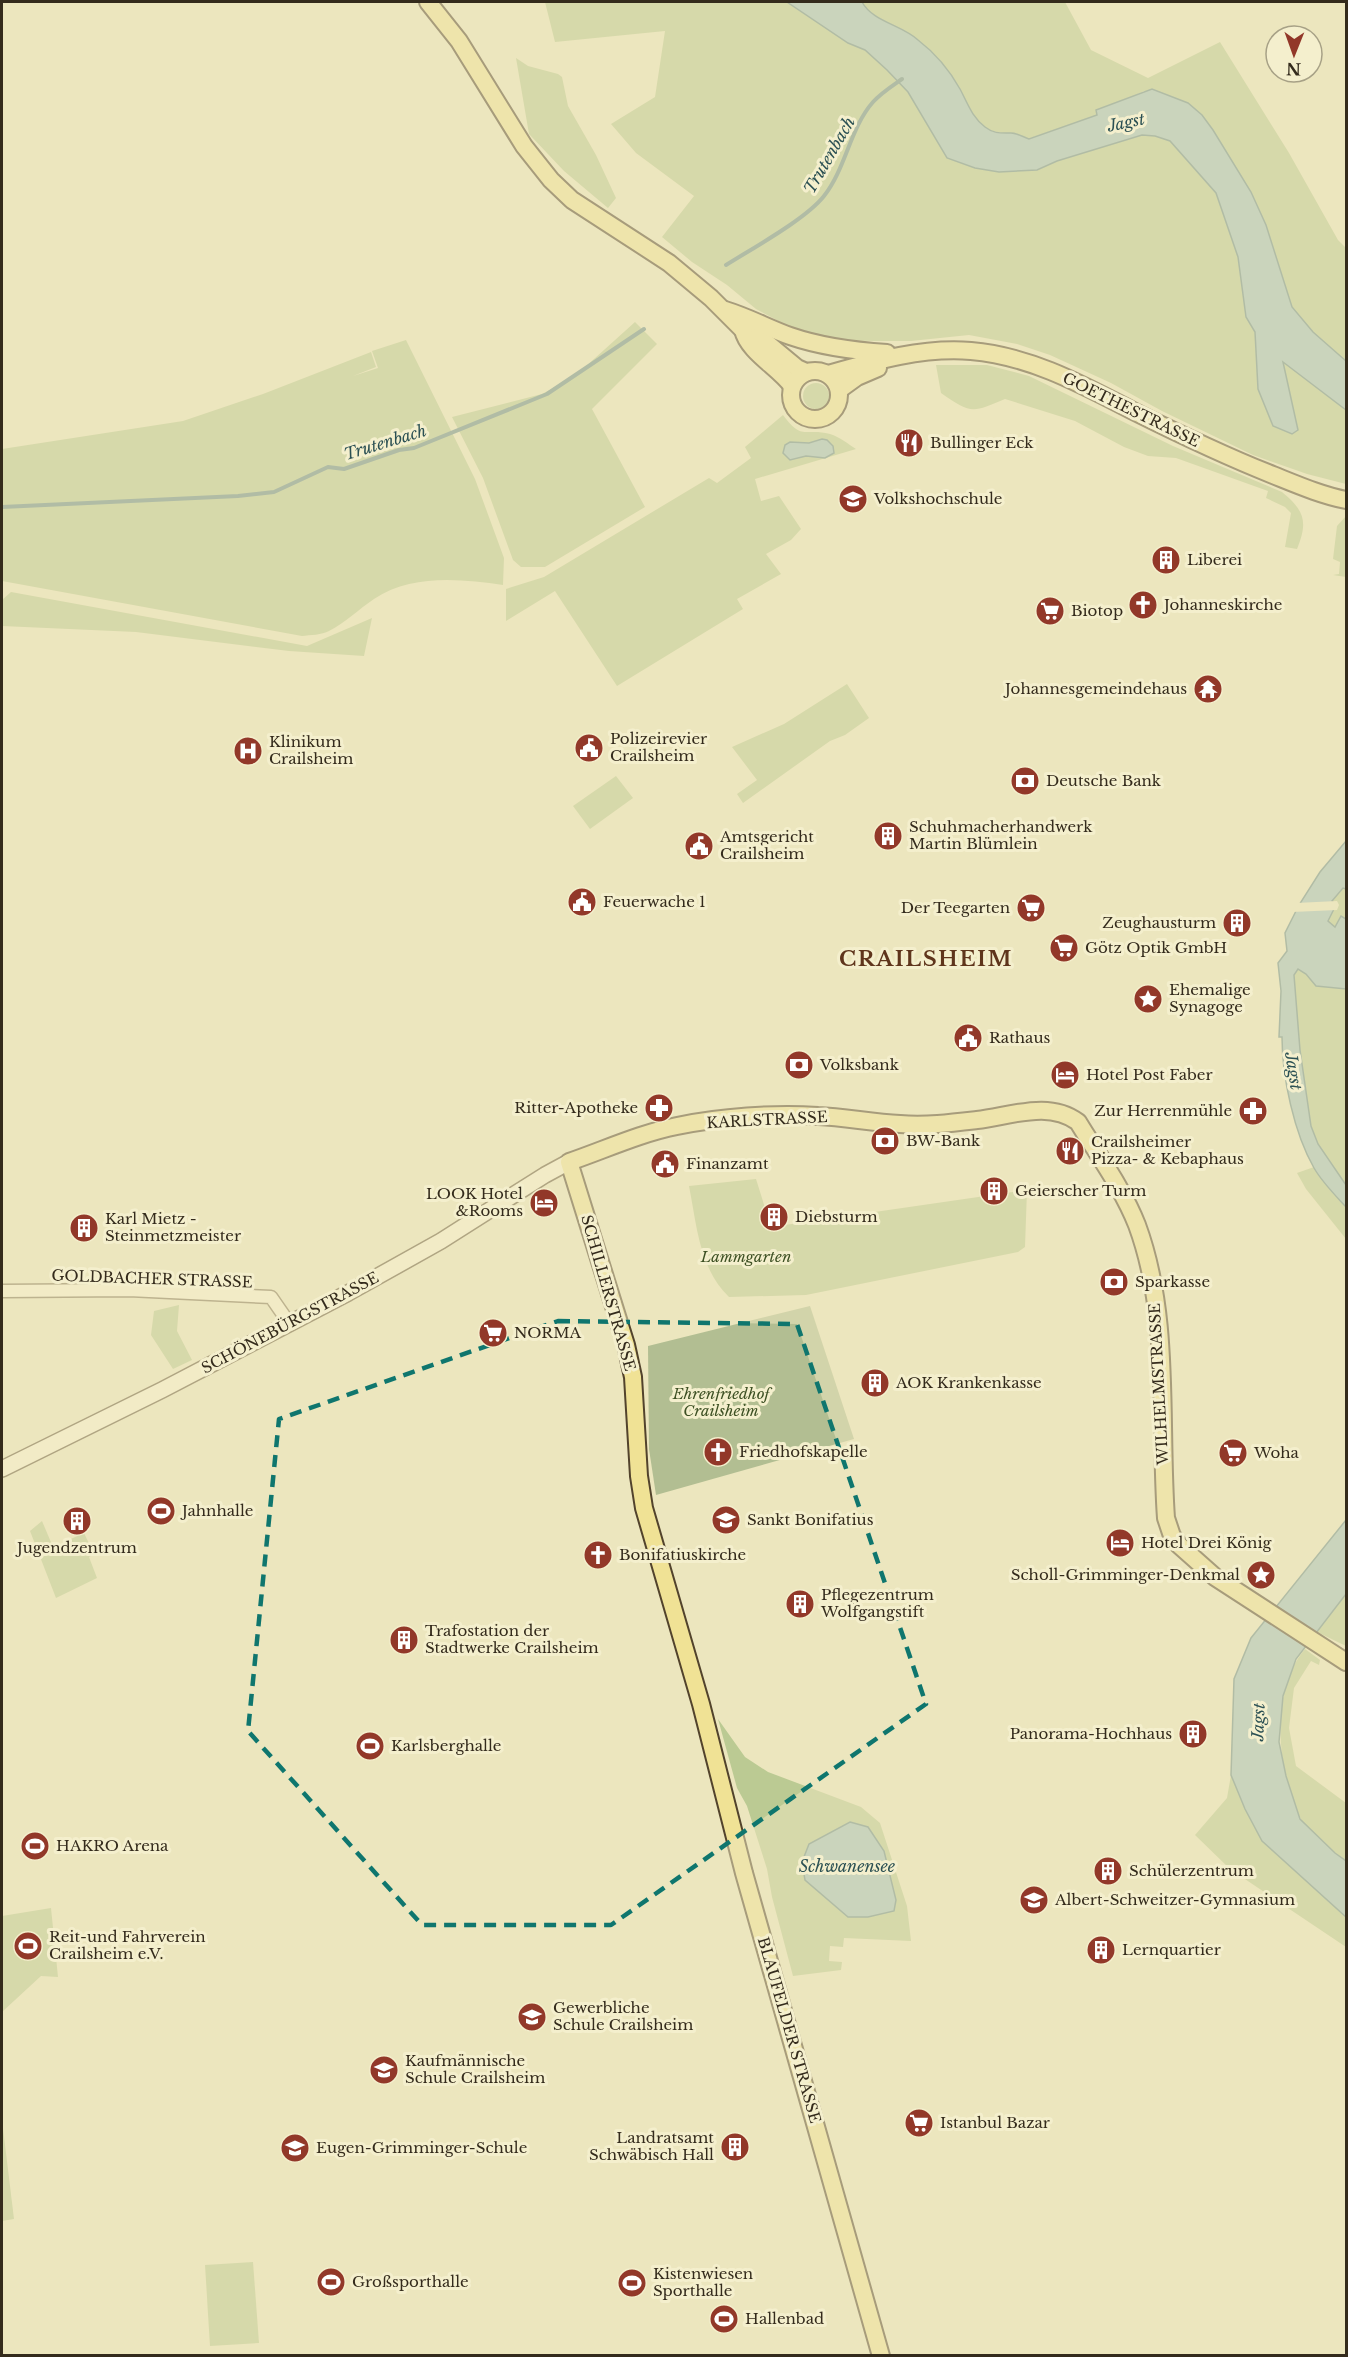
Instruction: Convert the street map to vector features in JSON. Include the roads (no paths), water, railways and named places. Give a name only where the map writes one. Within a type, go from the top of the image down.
[{"type":"main road","points":[[428,2],[459,41],[524,146],[551,180],[572,200],[669,263],[743,330],[762,339],[797,368],[806,372],[818,371],[828,374],[835,380],[839,398],[835,408],[824,417],[808,418],[796,410],[792,401],[792,386],[806,372]]},
{"type":"main road","points":[[723,310],[822,345],[848,350],[909,354]]},
{"type":"main road","points":[[743,330],[751,347],[778,369],[792,386]]},
{"type":"main road","name":"GOETHESTRASSE","points":[[828,374],[851,366],[909,354],[969,351],[1003,356],[1043,367],[1238,461],[1319,493],[1347,500]]},
{"type":"main road","name":"GOETHESTRASSE","points":[[839,390],[857,377],[909,354]]},
{"type":"main road","name":"KARLSTRASSE","points":[[569,1162],[676,1126],[733,1119],[814,1115],[893,1124],[932,1125],[1041,1110]]},
{"type":"main road","name":"WILHELMSTRASSE","points":[[1041,1110],[1057,1110],[1078,1122],[1129,1207],[1137,1225],[1149,1270],[1157,1317],[1166,1518],[1172,1536],[1179,1545],[1215,1576],[1347,1662]]},
{"type":"main road","name":"SCHÖNEBÜRGSTRASSE","points":[[2,1469],[162,1390],[348,1293],[441,1241],[569,1162]]},
{"type":"main road","name":"SCHILLERSTRASSE","points":[[569,1162],[626,1345],[633,1377],[639,1476],[644,1508],[701,1704]]},
{"type":"main road","name":"BLAUFELDER STRASSE","points":[[701,1704],[744,1873],[881,2355]]},
{"type":"street","name":"GOLDBACHER STRASSE","points":[[2,1291],[129,1290],[271,1297],[289,1323]]},
{"type":"water","name":"Jagst","points":[[787,2],[862,2],[873,14],[911,35],[930,51],[952,76],[977,119],[985,127],[995,132],[1013,133],[1029,139],[1097,115],[1096,110],[1152,89],[1188,103],[1202,115],[1213,130],[1251,192],[1266,225],[1292,307],[1313,332],[1346,361],[1346,410],[1283,362],[1298,430],[1292,434],[1273,426],[1258,389],[1255,332],[1246,317],[1238,257],[1216,193],[1170,141],[1142,135],[1057,161],[1037,170],[999,172],[975,168],[947,158],[908,92],[887,70],[865,50],[848,43]]},
{"type":"water","points":[[822,439],[827,440],[833,446],[834,453],[825,458],[806,456],[790,460],[783,453],[785,445],[790,442],[809,443]]},
{"type":"water","name":"Jagst","points":[[1346,841],[1346,889],[1343,888],[1332,901],[1336,905],[1328,921],[1335,927],[1341,916],[1346,919],[1346,989],[1316,986],[1306,974],[1298,969],[1294,975],[1300,1050],[1311,1126],[1318,1144],[1346,1185],[1346,1207],[1314,1168],[1295,1122],[1284,1069],[1282,1037],[1279,1037],[1281,991],[1278,963],[1287,951],[1285,933],[1299,905],[1320,872]]},
{"type":"water","name":"Jagst","points":[[1346,1520],[1346,1594],[1296,1659],[1283,1696],[1279,1742],[1286,1776],[1300,1819],[1346,1861],[1346,1917],[1262,1841],[1231,1775],[1234,1679],[1251,1638]]},
{"type":"water","name":"Schwanensee","points":[[850,1822],[868,1827],[884,1851],[896,1900],[894,1911],[868,1917],[848,1917],[805,1880],[802,1862],[809,1844]]},
{"type":"waterway","name":"Trutenbach","points":[[726,265],[778,233],[816,205],[838,173],[865,112],[873,102],[902,79]]},
{"type":"waterway","name":"Trutenbach","points":[[2,507],[238,496],[274,492],[328,467],[344,469],[399,450],[414,448],[547,394],[644,329]]},
{"type":"place","name":"Bullinger Eck","points":[[909,443]]},
{"type":"place","name":"Volkshochschule","points":[[853,499]]},
{"type":"place","name":"Liberei","points":[[1166,560]]},
{"type":"place","name":"Johanneskirche","points":[[1143,605]]},
{"type":"place","name":"Biotop","points":[[1050,611]]},
{"type":"place","name":"Johannesgemeindehaus","points":[[1208,689]]},
{"type":"place","name":"Polizeirevier Crailsheim","points":[[589,748]]},
{"type":"place","name":"Klinikum Crailsheim","points":[[248,751]]},
{"type":"place","name":"Deutsche Bank","points":[[1025,781]]},
{"type":"place","name":"Schuhmacherhandwerk Martin Blümlein","points":[[888,836]]},
{"type":"place","name":"Amtsgericht Crailsheim","points":[[699,846]]},
{"type":"place","name":"Feuerwache 1","points":[[582,902]]},
{"type":"place","name":"Der Teegarten","points":[[1031,908]]},
{"type":"place","name":"Zeughausturm","points":[[1237,923]]},
{"type":"place","name":"Götz Optik GmbH","points":[[1064,948]]},
{"type":"place","name":"Ehemalige Synagoge","points":[[1148,999]]},
{"type":"place","name":"Rathaus","points":[[968,1038]]},
{"type":"place","name":"Volksbank","points":[[799,1065]]},
{"type":"place","name":"Hotel Post Faber","points":[[1065,1075]]},
{"type":"place","name":"Ritter-Apotheke","points":[[659,1108]]},
{"type":"place","name":"Zur Herrenmühle","points":[[1253,1111]]},
{"type":"place","name":"BW-Bank","points":[[885,1141]]},
{"type":"place","name":"Crailsheimer Pizza- & Kebaphaus","points":[[1070,1151]]},
{"type":"place","name":"Finanzamt","points":[[665,1164]]},
{"type":"place","name":"Geierscher Turm","points":[[994,1191]]},
{"type":"place","name":"LOOK Hotel &Rooms","points":[[544,1203]]},
{"type":"place","name":"Diebsturm","points":[[774,1217]]},
{"type":"place","name":"Karl Mietz - Steinmetzmeister","points":[[84,1228]]},
{"type":"place","name":"Sparkasse","points":[[1114,1282]]},
{"type":"place","name":"NORMA","points":[[493,1333]]},
{"type":"place","name":"AOK Krankenkasse","points":[[875,1383]]},
{"type":"place","name":"Friedhofskapelle","points":[[718,1452]]},
{"type":"place","name":"Woha","points":[[1233,1453]]},
{"type":"place","name":"Jahnhalle","points":[[161,1511]]},
{"type":"place","name":"Sankt Bonifatius","points":[[726,1520]]},
{"type":"place","name":"Jugendzentrum","points":[[77,1521]]},
{"type":"place","name":"Hotel Drei König","points":[[1120,1543]]},
{"type":"place","name":"Bonifatiuskirche","points":[[598,1555]]},
{"type":"place","name":"Scholl-Grimminger-Denkmal","points":[[1261,1575]]},
{"type":"place","name":"Pflegezentrum Wolfgangstift","points":[[800,1604]]},
{"type":"place","name":"Trafostation der Stadtwerke Crailsheim","points":[[404,1640]]},
{"type":"place","name":"Panorama-Hochhaus","points":[[1193,1734]]},
{"type":"place","name":"Karlsberghalle","points":[[370,1746]]},
{"type":"place","name":"HAKRO Arena","points":[[35,1846]]},
{"type":"place","name":"Schülerzentrum","points":[[1108,1871]]},
{"type":"place","name":"Albert-Schweitzer-Gymnasium","points":[[1034,1900]]},
{"type":"place","name":"Reit-und Fahrverein Crailsheim e.V.","points":[[28,1946]]},
{"type":"place","name":"Lernquartier","points":[[1101,1950]]},
{"type":"place","name":"Gewerbliche Schule Crailsheim","points":[[532,2017]]},
{"type":"place","name":"Kaufmännische Schule Crailsheim","points":[[384,2070]]},
{"type":"place","name":"Istanbul Bazar","points":[[919,2123]]},
{"type":"place","name":"Landratsamt Schwäbisch Hall","points":[[735,2147]]},
{"type":"place","name":"Eugen-Grimminger-Schule","points":[[295,2148]]},
{"type":"place","name":"Großsporthalle","points":[[331,2282]]},
{"type":"place","name":"Kistenwiesen Sporthalle","points":[[632,2283]]},
{"type":"place","name":"Hallenbad","points":[[724,2319]]},
{"type":"district","name":"CRAILSHEIM","points":[[926,959]]},
{"type":"park label","name":"Lammgarten","points":[[746,1257]]},
{"type":"park label","name":"Ehrenfriedhof Crailsheim","points":[[721,1402]]}]
